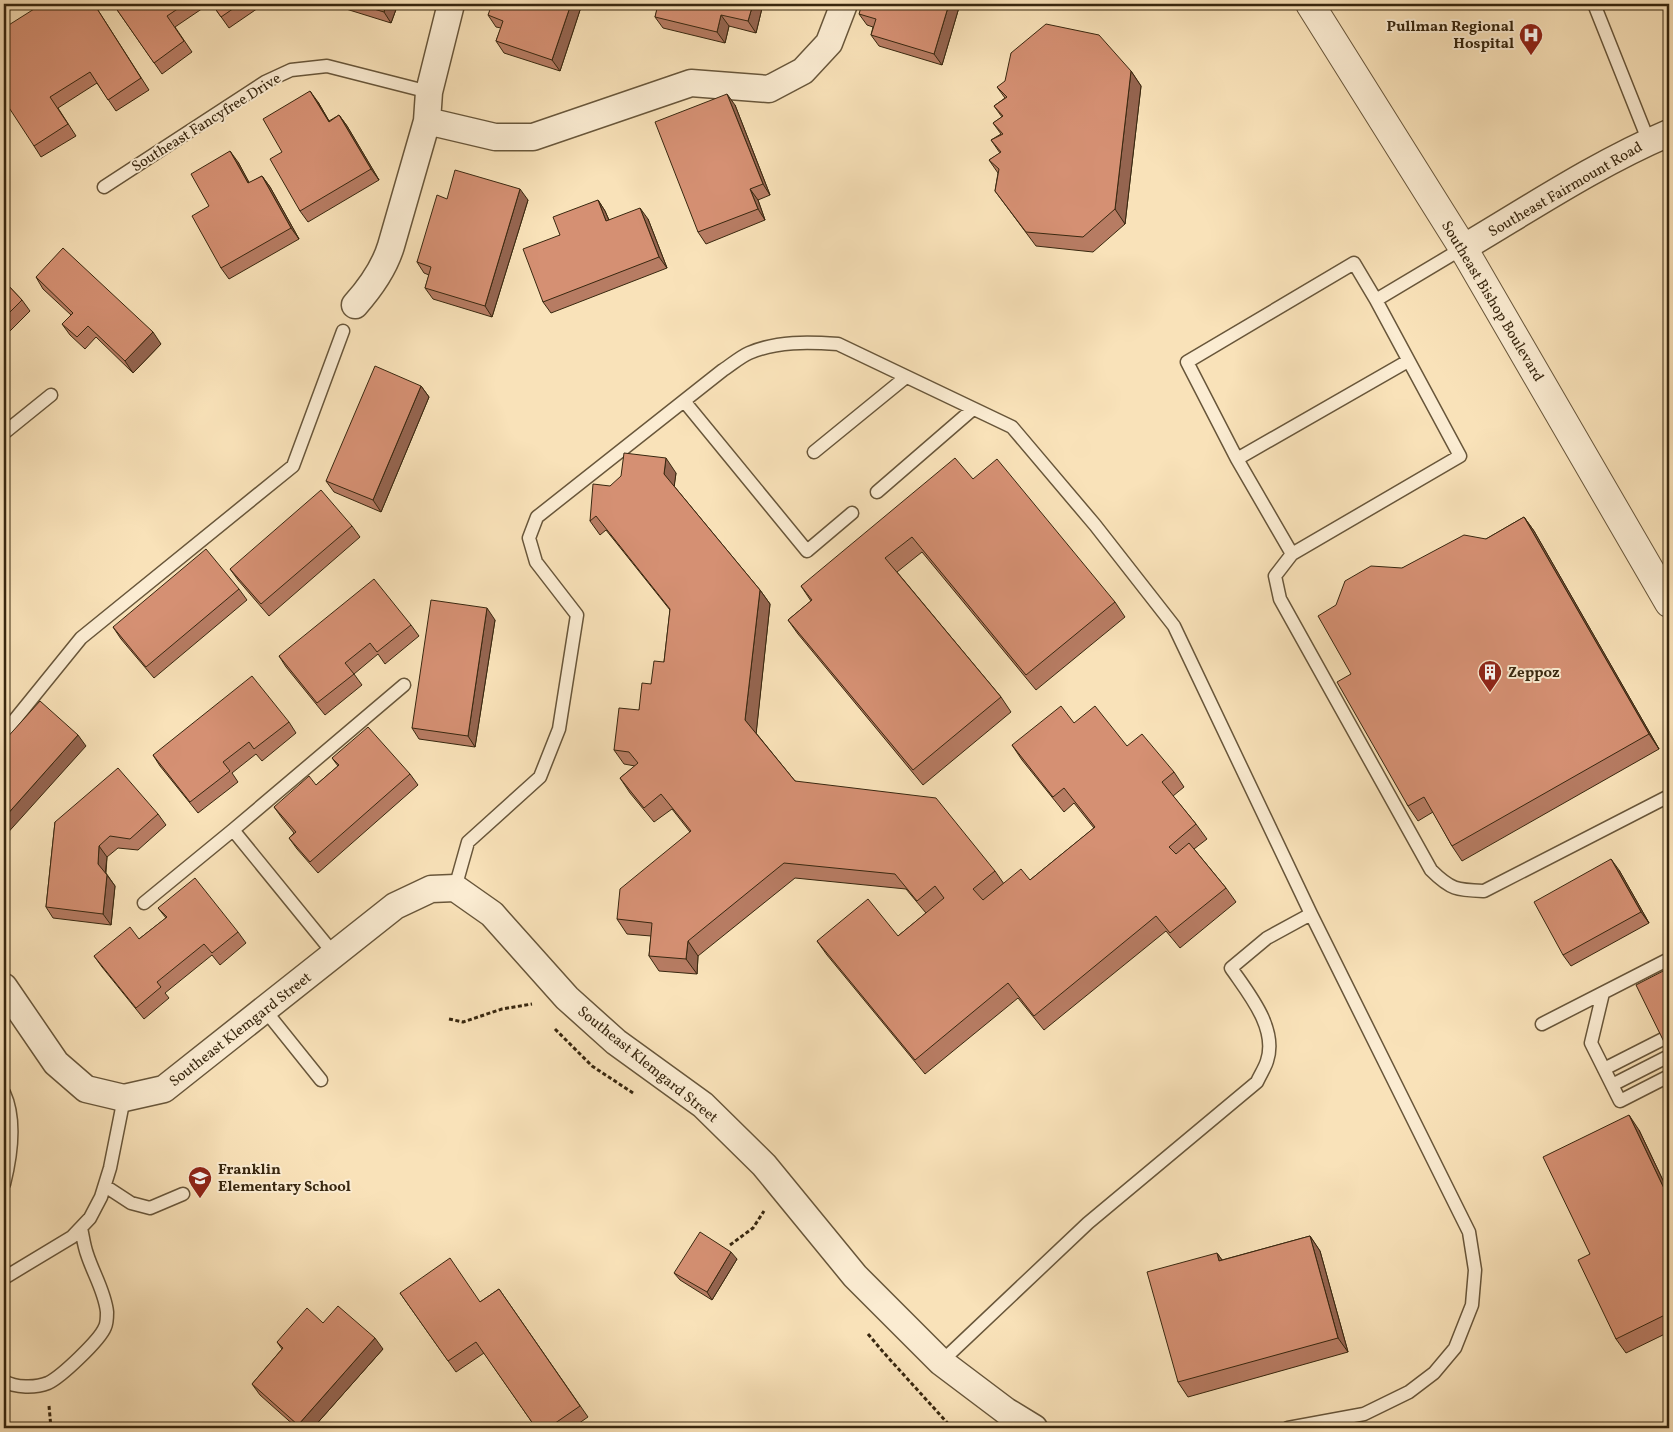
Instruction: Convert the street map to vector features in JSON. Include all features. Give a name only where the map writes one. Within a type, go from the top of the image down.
[{"type":"street","points":[[355,305],[367,291],[386,261],[427,121],[429,92],[451,4]]},
{"type":"street","points":[[427,121],[495,136],[533,137],[691,83],[769,89],[803,71],[829,43],[844,4]]},
{"type":"street","name":"Southeast Bishop Boulevard","points":[[1310,4],[1463,248],[1669,603]]},
{"type":"street","name":"Southeast Fairmount Road","points":[[1463,248],[1571,184],[1659,137]]},
{"type":"street","name":"Southeast Klemgard Street","points":[[10,1002],[56,1063],[86,1089],[124,1098],[164,1089],[395,906],[432,889],[455,888],[492,914],[567,998],[609,1035],[703,1105],[764,1165],[855,1276],[941,1362],[1006,1411],[1034,1428]]},
{"type":"lane","points":[[1594,4],[1659,137]]},
{"type":"lane","name":"Southeast Fancyfree Drive","points":[[104,187],[265,82],[291,70],[327,66],[429,92]]},
{"type":"lane","points":[[1376,300],[1463,248]]},
{"type":"lane","points":[[1292,554],[1237,459],[1188,362],[1354,263],[1460,456],[1292,554],[1275,576],[1280,599],[1431,870],[1445,884],[1460,890],[1484,891],[1669,796]]},
{"type":"lane","points":[[4,733],[81,638],[293,466],[343,331]]},
{"type":"lane","points":[[455,888],[468,842],[540,777],[559,729],[577,615],[536,562],[529,538],[537,517],[723,370],[749,354],[782,344],[808,342],[838,344],[1012,428],[1096,525],[1174,626],[1311,914],[1469,1232],[1474,1270],[1472,1305],[1455,1348],[1434,1373],[1409,1392],[1364,1414],[1288,1428]]},
{"type":"lane","points":[[1237,459],[1408,361]]},
{"type":"lane","points":[[814,452],[906,376]]},
{"type":"lane","points":[[4,432],[51,395]]},
{"type":"lane","points":[[684,401],[807,551],[852,513]]},
{"type":"lane","points":[[877,492],[973,409]]},
{"type":"lane","points":[[144,903],[404,685]]},
{"type":"lane","points":[[233,830],[334,954]]},
{"type":"lane","points":[[941,1362],[1088,1223],[1257,1082],[1268,1059],[1269,1036],[1260,1012],[1231,968],[1267,938],[1311,914]]},
{"type":"lane","points":[[1542,1024],[1669,958]]},
{"type":"lane","points":[[1603,993],[1591,1043],[1620,1101],[1669,1076]]},
{"type":"lane","points":[[264,1009],[321,1080]]},
{"type":"lane","points":[[1604,1069],[1669,1036]]},
{"type":"lane","points":[[1612,1085],[1669,1056]]},
{"type":"lane","points":[[4,1093],[11,1123],[11,1156],[6,1164],[4,1184]]},
{"type":"lane","points":[[4,1278],[72,1237],[90,1218],[105,1186],[124,1098]]},
{"type":"lane","points":[[105,1186],[131,1203],[150,1208],[184,1194]]},
{"type":"lane","points":[[4,1381],[10,1385],[30,1386],[48,1382],[76,1361],[95,1342],[106,1326],[107,1311],[98,1281],[87,1255],[80,1228]]},
{"type":"path","points":[[526,997],[537,1010]]},
{"type":"path","points":[[449,1019],[464,1022],[502,1009],[532,1004]]},
{"type":"path","points":[[554,1028],[592,1066],[639,1098]]},
{"type":"path","points":[[730,1245],[753,1228],[781,1185]]},
{"type":"path","points":[[865,1330],[952,1428]]},
{"type":"path","points":[[49,1401],[51,1428]]},
{"type":"building","points":[[42,4],[94,4],[141,78],[108,100],[90,72],[50,97],[68,124],[34,146],[4,100],[4,28]]},
{"type":"building","points":[[113,4],[185,4],[167,16],[184,41],[154,63]]},
{"type":"building","points":[[212,4],[240,4],[221,17]]},
{"type":"building","points":[[357,4],[386,4],[384,12]]},
{"type":"building","points":[[492,4],[571,4],[552,60],[496,41],[503,21],[488,15]]},
{"type":"building","points":[[658,4],[753,4],[748,21],[721,15],[717,32],[655,17]]},
{"type":"building","points":[[862,4],[949,4],[934,54],[871,35],[876,19],[859,14]]},
{"type":"building","points":[[1046,24],[1099,35],[1131,71],[1115,209],[1083,237],[1026,232],[995,191],[999,169],[989,160],[1001,152],[991,140],[1003,134],[993,123],[1003,116],[994,106],[1007,97],[997,87],[1005,81],[1011,53]]},
{"type":"building","points":[[310,91],[329,122],[339,115],[371,169],[300,211],[270,159],[282,152],[263,119]]},
{"type":"building","points":[[727,94],[763,184],[750,189],[758,209],[698,232],[655,122]]},
{"type":"building","points":[[230,151],[248,183],[262,176],[291,228],[221,268],[192,216],[209,206],[191,174]]},
{"type":"building","points":[[455,170],[520,189],[485,306],[425,288],[431,267],[417,262],[437,195],[447,199]]},
{"type":"building","points":[[598,200],[606,221],[640,208],[659,257],[543,302],[523,249],[560,235],[553,217]]},
{"type":"building","points":[[63,248],[153,332],[125,361],[88,326],[77,337],[62,324],[73,313],[36,277]]},
{"type":"building","points":[[4,281],[22,300],[4,318]]},
{"type":"building","points":[[375,366],[421,386],[373,500],[326,481]]},
{"type":"building","points":[[624,453],[666,458],[664,474],[760,590],[745,720],[795,781],[936,798],[995,871],[973,889],[983,900],[1021,869],[1030,880],[1095,827],[1064,788],[1053,797],[1012,745],[1061,706],[1074,723],[1095,706],[1127,746],[1142,734],[1174,772],[1162,782],[1196,824],[1169,847],[1176,854],[1189,843],[1226,888],[1170,933],[1156,916],[1034,1016],[1008,983],[915,1060],[817,941],[868,899],[898,936],[944,898],[935,886],[917,901],[895,874],[784,863],[688,941],[686,959],[649,956],[652,923],[617,919],[620,889],[691,831],[661,794],[644,808],[620,778],[638,763],[629,752],[614,750],[619,708],[639,710],[642,683],[651,684],[654,661],[664,662],[670,609],[596,516],[590,521],[593,484],[610,486],[621,476]]},
{"type":"building","points":[[955,458],[973,479],[997,459],[1115,602],[1026,675],[912,537],[885,558],[1001,697],[913,770],[788,620],[812,600],[801,586]]},
{"type":"building","points":[[321,490],[352,526],[261,604],[230,569]]},
{"type":"building","name":"Zeppoz","points":[[1524,517],[1649,734],[1452,846],[1424,797],[1408,806],[1337,682],[1351,674],[1318,616],[1336,605],[1345,581],[1371,566],[1402,568],[1464,535],[1486,539]]},
{"type":"building","points":[[206,549],[239,589],[146,667],[113,627]]},
{"type":"building","points":[[374,579],[411,625],[377,652],[370,643],[345,663],[354,674],[317,703],[279,656]]},
{"type":"building","points":[[431,600],[487,608],[468,736],[412,728]]},
{"type":"building","points":[[252,676],[289,722],[254,749],[249,742],[223,762],[230,771],[190,802],[153,755]]},
{"type":"building","points":[[40,701],[78,735],[4,818],[4,741]]},
{"type":"building","points":[[368,727],[410,774],[310,862],[289,838],[296,832],[274,807],[309,776],[316,785],[339,765],[332,758]]},
{"type":"building","points":[[118,768],[158,814],[130,839],[110,836],[99,846],[98,864],[107,875],[103,914],[46,907],[55,822]]},
{"type":"building","points":[[1611,859],[1641,912],[1563,955],[1534,902]]},
{"type":"building","points":[[195,878],[238,932],[212,953],[204,944],[157,982],[161,987],[136,1008],[94,956],[130,927],[139,939],[167,917],[158,908]]},
{"type":"building","points":[[1669,968],[1669,1052],[1636,985]]},
{"type":"building","points":[[1629,1115],[1669,1199],[1669,1313],[1616,1339],[1578,1260],[1590,1254],[1543,1157]]},
{"type":"building","points":[[700,1232],[731,1252],[707,1292],[674,1273]]},
{"type":"building","points":[[1310,1236],[1338,1338],[1178,1382],[1147,1272],[1217,1253],[1219,1261]]},
{"type":"building","points":[[450,1258],[480,1302],[499,1289],[580,1406],[548,1428],[536,1428],[476,1342],[448,1361],[400,1293]]},
{"type":"building","points":[[338,1306],[375,1338],[298,1425],[252,1384],[283,1348],[277,1342],[307,1308],[323,1323]]},
{"type":"place","name":"Pullman Regional Hospital","points":[[1531,56]]},
{"type":"place","name":"Zeppoz","points":[[1490,693]]},
{"type":"place","name":"Franklin Elementary School","points":[[200,1199]]}]
